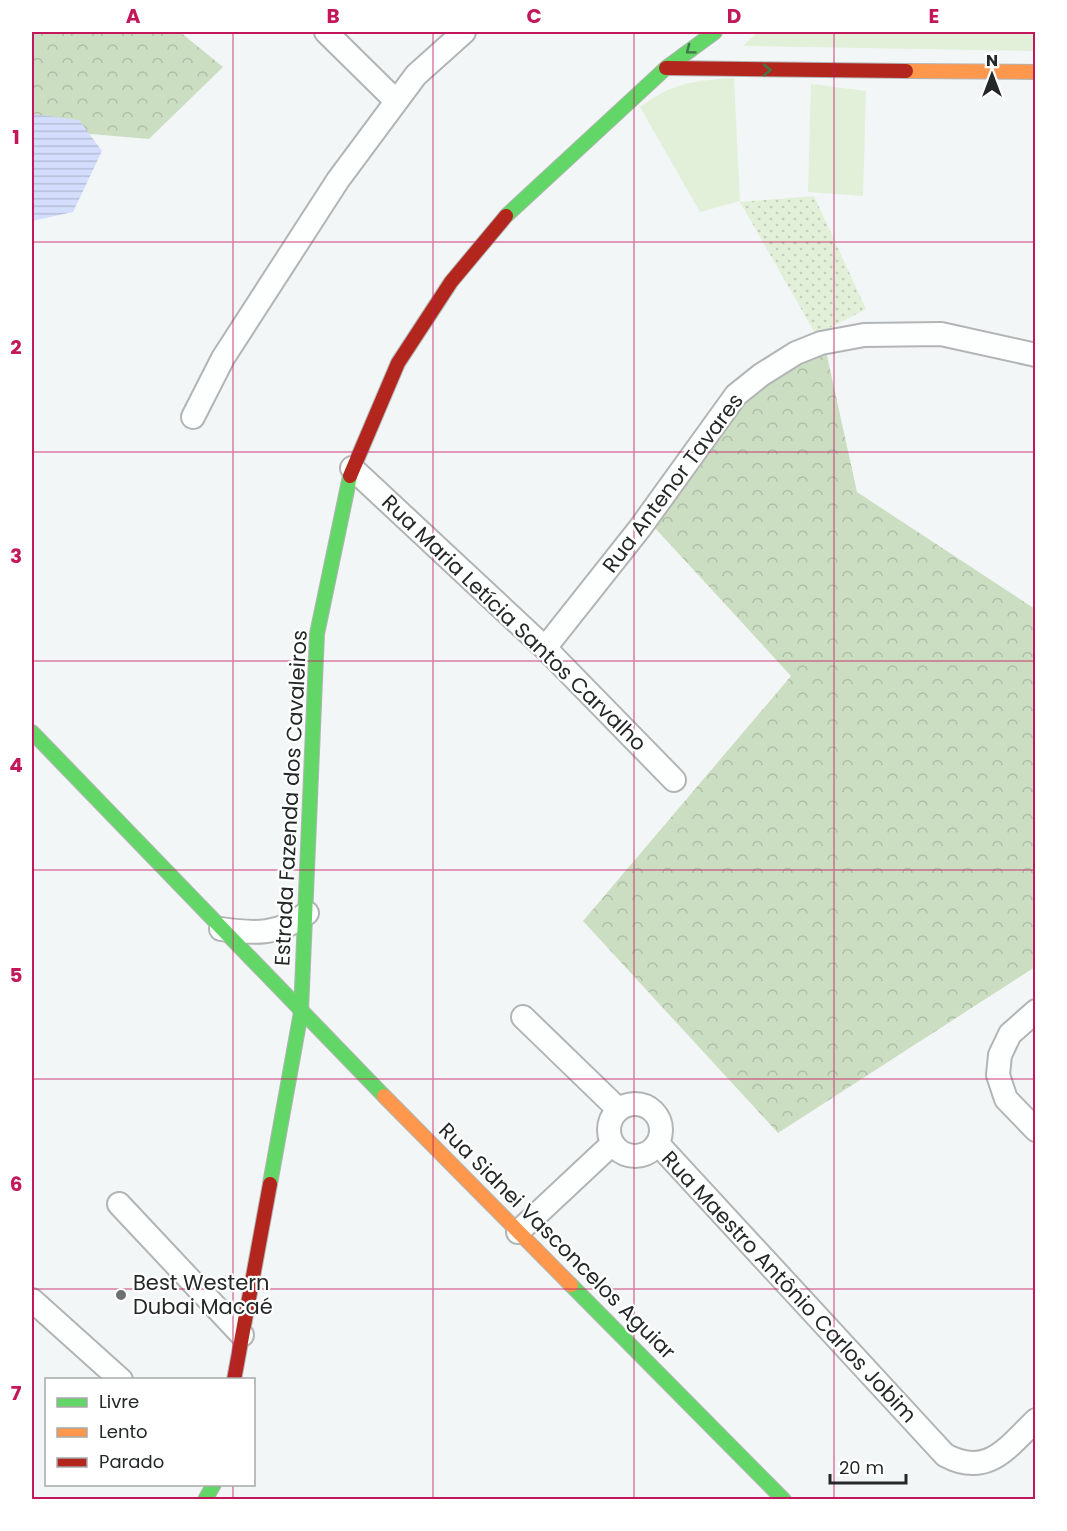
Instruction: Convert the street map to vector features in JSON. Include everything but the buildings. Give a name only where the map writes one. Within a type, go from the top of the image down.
[{"type":"main road","name":"Estrada Fazenda dos Cavaleiros","points":[[234,1378],[301,1012],[307,913],[317,634],[352,468],[398,363],[451,282],[503,219],[666,68],[716,32]]},
{"type":"main road","points":[[716,32],[712,40],[712,52],[718,61],[735,70]]},
{"type":"main road","points":[[666,68],[1035,72]]},
{"type":"main road","name":"Rua Sidnei Vasconcelos Aguiar","points":[[32,732],[301,1012],[784,1500]]},
{"type":"main road","points":[[206,1500],[215,1486]]},
{"type":"street","points":[[326,32],[396,101]]},
{"type":"street","points":[[193,417],[224,358],[338,180],[416,75],[464,32]]},
{"type":"street","name":"Rua Antenor Tavares","points":[[545,648],[640,528],[736,396],[761,375],[796,353],[822,343],[864,335],[941,334],[1035,355]]},
{"type":"street","name":"Rua Maria Letícia Santos Carvalho","points":[[352,468],[545,648],[674,780]]},
{"type":"street","points":[[221,929],[264,934],[291,924],[307,913]]},
{"type":"street","points":[[1035,1011],[1010,1034],[1000,1056],[998,1075],[1006,1099],[1035,1130]]},
{"type":"street","points":[[523,1017],[618,1109]]},
{"type":"street","points":[[632,1104],[646,1106],[658,1115],[662,1129],[658,1144],[648,1153],[635,1156],[622,1153],[612,1144],[609,1125],[618,1109],[632,1104]]},
{"type":"street","points":[[518,1232],[612,1144]]},
{"type":"street","name":"Rua Maestro Antônio Carlos Jobim","points":[[658,1144],[945,1455],[959,1463],[985,1462],[995,1458],[1035,1420]]},
{"type":"street","points":[[119,1204],[242,1335]]},
{"type":"street","points":[[32,1300],[119,1378]]},
{"type":"green space","points":[[32,32],[180,32],[223,67],[149,139],[32,129]]},
{"type":"green space","points":[[758,32],[1035,32],[1035,51],[743,46]]},
{"type":"green space","points":[[734,78],[740,201],[700,212],[640,107],[663,92],[684,84]]},
{"type":"green space","points":[[811,84],[866,91],[863,196],[808,192]]},
{"type":"green space","points":[[814,196],[866,309],[816,335],[740,202]]},
{"type":"green space","points":[[826,351],[857,492],[1035,609],[1035,967],[778,1133],[583,921],[791,676],[655,528],[733,409],[802,358]]},
{"type":"water","points":[[32,114],[79,120],[102,151],[73,212],[32,221]]},
{"type":"traffic: fast","points":[[506,216],[666,68],[715,32]]},
{"type":"traffic: fast","points":[[270,1184],[301,1012],[317,634],[350,476]]},
{"type":"traffic: fast","points":[[32,732],[384,1096]]},
{"type":"traffic: fast","points":[[571,1285],[784,1500]]},
{"type":"traffic: fast","points":[[205,1500],[213,1486]]},
{"type":"traffic: slow","points":[[906,71],[1036,72]]},
{"type":"traffic: slow","points":[[384,1096],[571,1285]]},
{"type":"traffic: jam","points":[[666,68],[906,71]]},
{"type":"traffic: jam","points":[[350,476],[398,363],[451,282],[506,216]]},
{"type":"traffic: jam","points":[[234,1378],[270,1184]]},
{"type":"place","name":"Best Western Dubai Macaé","points":[[121,1295]]}]
